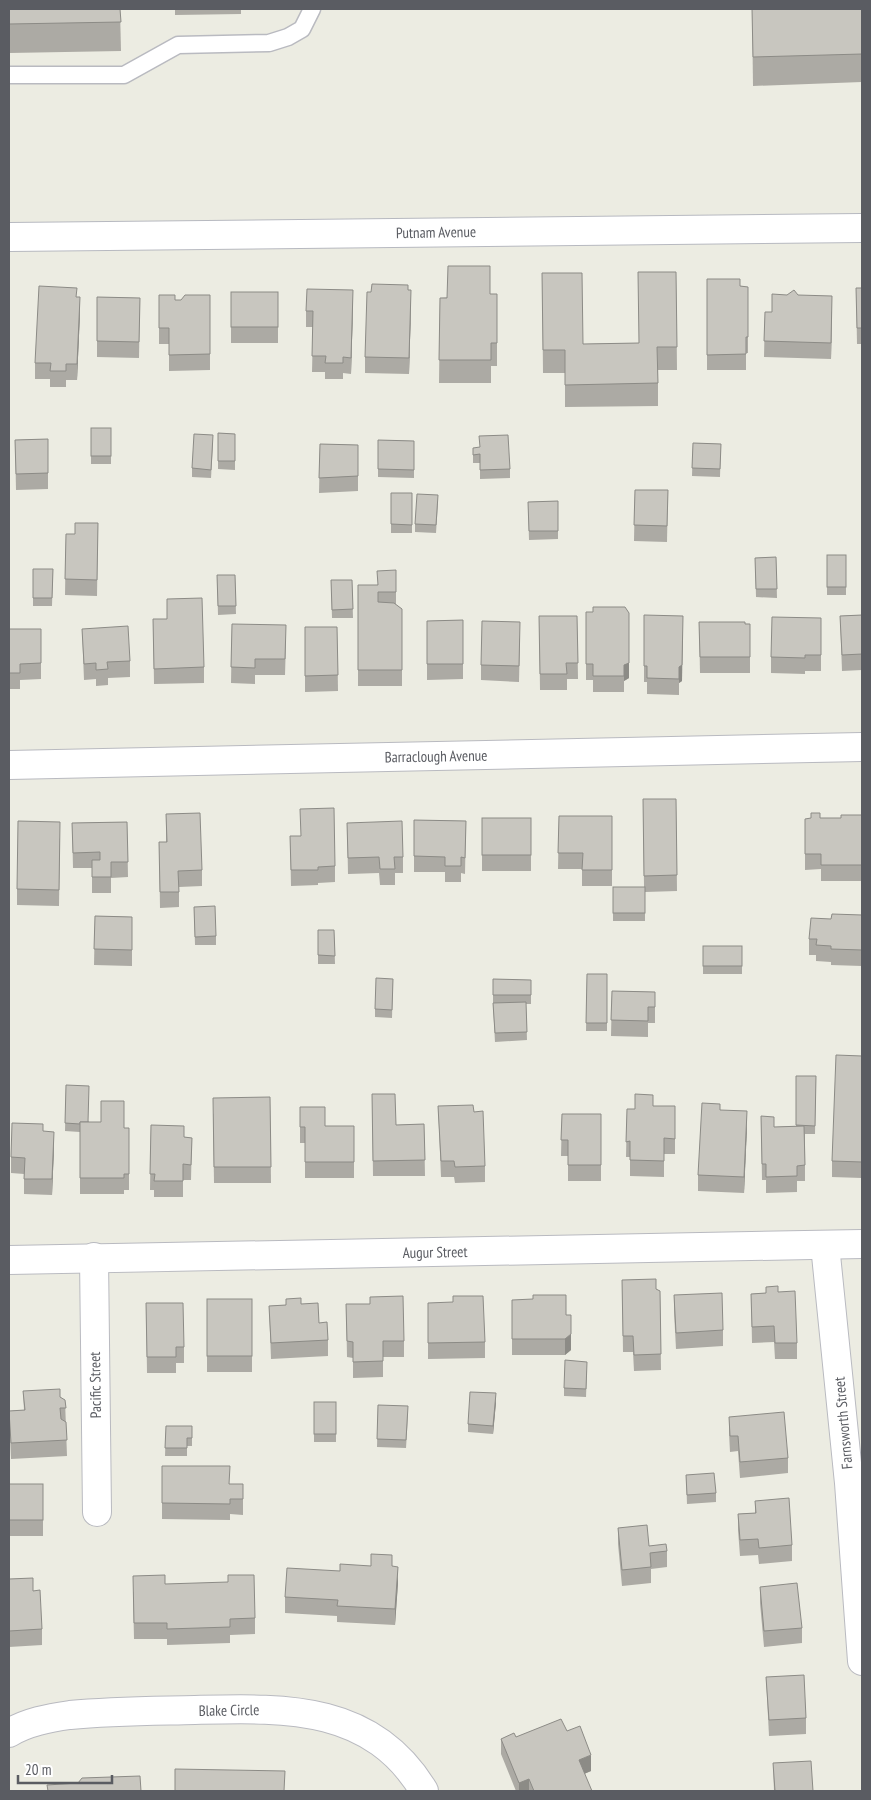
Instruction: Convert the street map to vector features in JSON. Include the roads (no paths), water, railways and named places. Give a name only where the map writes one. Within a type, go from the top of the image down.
[{"type":"street","name":"Putnam Avenue","points":[[9,237],[862,228]]},
{"type":"street","name":"Barraclough Avenue","points":[[9,765],[862,747]]},
{"type":"street","name":"Augur Street","points":[[9,1260],[862,1244]]},
{"type":"street","name":"Farnsworth Street","points":[[825,1245],[848,1473],[862,1662]]},
{"type":"street","name":"Pacific Street","points":[[94,1257],[97,1512]]},
{"type":"street","name":"Blake Circle","points":[[9,1733],[48,1718],[78,1714],[254,1709],[293,1710],[328,1717],[361,1731],[388,1749],[417,1780],[424,1791]]},
{"type":"lane","points":[[9,75],[124,75],[178,44],[269,43],[288,37],[302,29],[312,9]]}]
